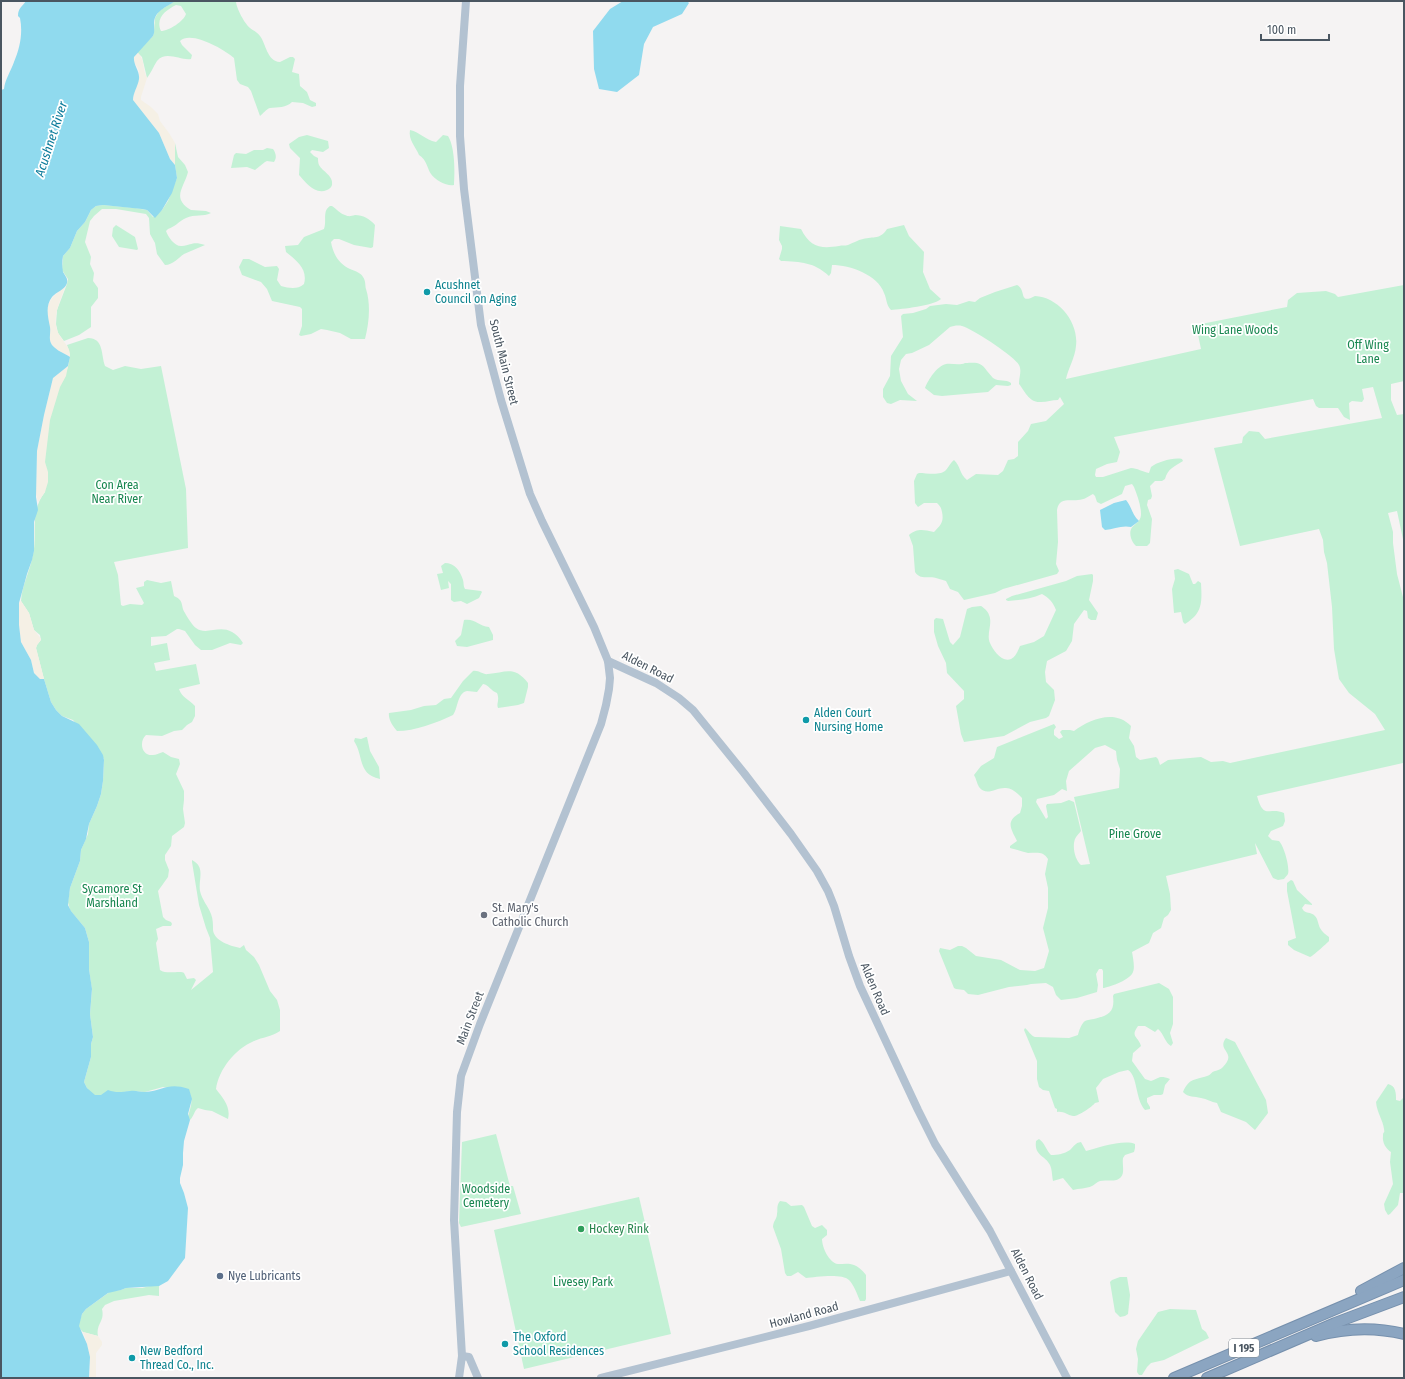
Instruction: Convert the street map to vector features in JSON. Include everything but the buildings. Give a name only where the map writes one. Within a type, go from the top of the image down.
[{"type":"highway","points":[[1314,1318],[1404,1268]]},
{"type":"highway","name":"I 195","points":[[1174,1378],[1404,1280]]},
{"type":"highway","name":"I 195","points":[[1207,1378],[1347,1318],[1404,1297]]},
{"type":"highway","points":[[1281,1346],[1320,1335],[1355,1330],[1376,1329],[1404,1334]]},
{"type":"main road","name":"South Main Street","points":[[466,1],[460,99],[461,159],[477,296],[484,335],[505,414],[530,494],[594,627],[608,661],[610,686]]},
{"type":"main road","name":"Alden Road","points":[[608,661],[656,683],[679,698],[693,710],[791,834],[812,865],[825,886],[834,906],[860,986],[918,1110],[935,1144],[982,1217],[1067,1378]]},
{"type":"main road","name":"Main Street","points":[[459,1378],[462,1356],[454,1212],[457,1112],[460,1080],[480,1024],[601,724],[610,686]]},
{"type":"main road","name":"Howland Road","points":[[601,1378],[815,1325],[1011,1271]]},
{"type":"main road","points":[[462,1356],[469,1357],[478,1378]]},
{"type":"green space","points":[[175,1],[236,1],[237,8],[243,20],[260,36],[272,59],[280,62],[290,57],[295,59],[292,72],[299,74],[300,86],[307,92],[310,100],[316,103],[316,106],[312,107],[303,103],[292,102],[285,106],[270,108],[260,116],[251,91],[248,87],[240,84],[237,80],[234,58],[216,46],[200,39],[185,38],[180,41],[192,55],[191,59],[165,56],[157,61],[147,78],[142,57],[137,52],[153,36],[155,18],[159,11]],"holes":[[[176,5],[181,6],[186,14],[185,17],[172,27],[161,31],[159,22],[162,15]]]},
{"type":"green space","points":[[410,130],[436,142],[443,135],[448,136],[453,153],[454,185],[448,185],[435,179],[431,174],[410,137]]},
{"type":"green space","points":[[307,135],[328,141],[329,148],[323,152],[312,150],[310,152],[318,158],[319,165],[330,176],[332,185],[331,188],[327,190],[315,190],[299,175],[300,158],[290,148],[289,144],[299,137]]},
{"type":"green space","points":[[175,143],[178,157],[185,165],[188,172],[180,192],[182,201],[185,206],[191,210],[206,211],[211,213],[186,218],[166,231],[172,241],[179,246],[195,243],[205,245],[184,254],[170,264],[165,265],[157,254],[155,243],[150,234],[149,218],[146,214],[116,209],[102,209],[90,221],[85,242],[91,257],[90,264],[94,273],[93,281],[98,288],[98,298],[91,307],[91,327],[79,335],[64,341],[58,333],[56,324],[57,310],[68,279],[62,270],[63,256],[70,248],[77,231],[85,222],[91,210],[96,206],[103,205],[147,210],[153,217],[162,210],[168,201],[177,178],[175,165]]},
{"type":"green space","points":[[267,148],[273,149],[275,152],[276,157],[274,162],[267,161],[255,170],[247,167],[231,168],[234,155],[236,153],[246,154],[254,150],[263,150]]},
{"type":"green space","points":[[330,206],[346,216],[358,215],[369,219],[375,225],[373,247],[371,248],[354,245],[339,239],[334,239],[331,242],[333,251],[340,261],[346,267],[361,274],[365,280],[369,308],[368,327],[365,339],[351,339],[340,333],[321,329],[311,334],[299,335],[302,326],[302,309],[300,307],[272,301],[267,289],[261,282],[242,275],[239,267],[243,259],[249,259],[265,267],[277,266],[279,269],[277,280],[281,286],[293,288],[304,284],[305,279],[301,266],[286,252],[285,246],[298,245],[304,237],[324,229],[325,213]]},
{"type":"green space","points":[[116,225],[135,237],[137,250],[119,247],[112,236],[113,228]]},
{"type":"green space","points":[[904,225],[909,236],[924,252],[923,272],[930,289],[941,299],[931,304],[891,310],[881,287],[870,276],[862,272],[839,265],[832,265],[829,276],[812,265],[801,262],[781,261],[779,259],[782,249],[779,240],[780,226],[801,229],[804,235],[812,243],[821,247],[826,247],[847,245],[861,239],[876,237],[882,235],[887,229]]},
{"type":"green space","points":[[1017,285],[1022,290],[1024,298],[1026,299],[1035,296],[1043,297],[1052,301],[1065,312],[1074,328],[1076,337],[1076,346],[1073,359],[1066,379],[1201,349],[1196,325],[1287,307],[1288,300],[1297,293],[1326,291],[1335,294],[1338,297],[1404,285],[1404,381],[1391,384],[1391,400],[1397,415],[1404,414],[1404,544],[1397,511],[1388,513],[1393,532],[1397,574],[1404,601],[1404,765],[1403,763],[1257,796],[1262,808],[1265,811],[1279,811],[1284,813],[1285,821],[1283,826],[1271,831],[1268,836],[1272,840],[1279,841],[1285,852],[1288,874],[1284,879],[1278,880],[1273,878],[1255,843],[1257,854],[1166,876],[1170,894],[1171,910],[1164,918],[1161,928],[1153,933],[1149,943],[1132,952],[1134,968],[1131,975],[1120,982],[1103,988],[1103,971],[1102,969],[1099,969],[1096,974],[1098,985],[1097,992],[1077,998],[1061,1000],[1056,995],[1053,987],[1046,983],[1009,987],[978,995],[968,994],[964,990],[954,988],[939,951],[940,948],[950,950],[958,946],[962,946],[976,956],[1001,960],[1020,970],[1035,971],[1044,968],[1049,951],[1043,928],[1048,908],[1048,888],[1045,874],[1048,859],[1042,854],[1028,853],[1010,848],[1010,846],[1017,841],[1011,829],[1011,822],[1015,816],[1020,813],[1022,798],[1008,788],[988,791],[982,790],[978,786],[974,775],[981,766],[994,758],[997,747],[1054,724],[1056,727],[1054,730],[1054,735],[1059,739],[1063,737],[1060,732],[1062,730],[1074,731],[1087,723],[1110,717],[1125,721],[1131,726],[1129,738],[1134,746],[1136,757],[1140,760],[1156,757],[1160,765],[1168,760],[1201,757],[1211,762],[1223,761],[1230,763],[1385,730],[1375,714],[1349,693],[1339,679],[1334,649],[1332,607],[1327,563],[1323,540],[1319,529],[1240,546],[1214,448],[1242,443],[1243,437],[1249,431],[1259,432],[1265,439],[1382,418],[1373,387],[1362,389],[1364,399],[1362,402],[1352,401],[1349,403],[1350,420],[1344,417],[1338,408],[1319,408],[1316,406],[1313,399],[1114,437],[1120,452],[1117,462],[1107,464],[1096,469],[1096,477],[1103,477],[1131,468],[1149,473],[1151,467],[1161,462],[1170,459],[1182,459],[1183,461],[1170,470],[1165,479],[1162,481],[1155,481],[1150,486],[1152,496],[1151,499],[1148,500],[1147,505],[1152,519],[1150,543],[1147,546],[1136,546],[1131,538],[1130,533],[1132,527],[1139,521],[1141,514],[1139,500],[1132,484],[1125,486],[1122,494],[1101,504],[1097,502],[1093,494],[1078,500],[1065,500],[1060,503],[1057,510],[1058,542],[1056,564],[1059,571],[1057,574],[1003,589],[995,593],[964,600],[958,592],[950,589],[946,581],[936,578],[922,577],[915,572],[913,546],[909,535],[918,530],[934,532],[940,525],[943,518],[940,506],[937,503],[924,503],[918,507],[915,503],[914,481],[917,474],[934,474],[944,472],[954,460],[967,480],[976,474],[998,475],[1003,471],[1008,460],[1014,459],[1018,456],[1018,442],[1028,431],[1031,424],[1046,421],[1064,404],[1060,397],[1058,400],[1043,402],[1037,402],[1030,399],[1019,384],[1020,370],[1016,361],[984,337],[960,326],[950,327],[929,345],[912,353],[906,354],[901,360],[899,369],[901,381],[908,394],[917,401],[900,400],[891,404],[887,403],[883,397],[883,389],[890,376],[891,356],[903,337],[901,316],[903,314],[913,313],[926,309],[930,306],[946,304],[957,305],[969,301],[975,302],[980,298]],"holes":[[[1105,745],[1116,751],[1120,769],[1119,788],[1074,797],[1090,864],[1081,865],[1077,860],[1074,849],[1075,839],[1081,831],[1074,802],[1069,800],[1061,803],[1047,804],[1048,817],[1046,819],[1036,802],[1037,799],[1054,795],[1062,789],[1067,791],[1066,781],[1069,771],[1095,748]]]},
{"type":"green space","points":[[88,338],[97,341],[101,348],[105,366],[113,370],[125,366],[141,369],[161,366],[186,489],[188,548],[114,562],[118,575],[121,605],[142,605],[144,603],[136,588],[144,586],[144,582],[147,580],[161,583],[171,581],[174,596],[181,601],[185,613],[196,628],[206,631],[224,629],[237,635],[243,643],[241,645],[230,643],[212,650],[201,650],[195,645],[185,631],[179,629],[166,636],[151,637],[151,646],[167,643],[170,660],[154,663],[156,671],[196,664],[200,684],[179,689],[180,692],[195,706],[195,716],[192,722],[182,730],[174,731],[162,736],[146,735],[142,741],[142,748],[149,755],[163,752],[171,757],[179,759],[180,764],[176,774],[184,791],[184,827],[172,836],[171,846],[165,855],[165,860],[169,870],[168,877],[158,891],[163,917],[172,924],[171,926],[163,926],[156,929],[158,939],[156,943],[160,970],[166,972],[182,972],[187,979],[194,978],[196,980],[191,990],[213,972],[210,938],[199,905],[192,860],[199,866],[200,891],[212,916],[214,934],[220,940],[228,944],[240,948],[244,945],[246,950],[254,957],[259,965],[270,991],[277,1000],[280,1010],[280,1031],[273,1035],[254,1041],[240,1049],[224,1067],[216,1089],[224,1099],[229,1115],[228,1119],[212,1111],[198,1108],[190,1120],[188,1117],[191,1108],[189,1092],[163,1087],[145,1092],[114,1092],[95,1098],[84,1082],[91,1057],[91,1044],[93,1037],[90,1014],[92,990],[89,969],[89,942],[85,928],[70,910],[68,902],[70,888],[80,861],[81,850],[88,834],[89,824],[101,794],[104,759],[73,720],[62,716],[51,702],[36,648],[41,640],[40,635],[34,630],[29,613],[21,601],[34,550],[35,517],[40,500],[45,492],[45,454],[49,417],[60,384],[67,370],[69,350],[67,345]]},
{"type":"green space","points":[[946,364],[980,364],[993,378],[1009,382],[1011,385],[996,385],[988,392],[942,396],[934,395],[925,388],[928,381],[939,367]]},
{"type":"green space","points":[[445,563],[451,564],[458,570],[462,576],[465,589],[482,592],[479,598],[467,604],[461,601],[454,602],[451,600],[451,584],[448,581],[449,588],[441,590],[437,574],[443,573],[441,566]]},
{"type":"green space","points":[[1178,569],[1189,574],[1193,584],[1198,581],[1201,583],[1200,606],[1195,616],[1185,624],[1183,622],[1181,612],[1174,613],[1172,589],[1175,579],[1174,570]]},
{"type":"green space","points":[[1092,574],[1093,581],[1089,600],[1098,613],[1096,620],[1091,620],[1088,618],[1087,611],[1084,610],[1074,624],[1072,641],[1066,651],[1047,661],[1045,672],[1046,682],[1054,690],[1055,700],[1049,716],[1030,722],[1004,736],[964,742],[956,706],[964,699],[964,691],[947,673],[946,663],[938,646],[934,632],[934,620],[936,618],[943,619],[950,642],[953,645],[960,637],[967,609],[981,606],[988,612],[990,618],[989,640],[991,646],[1001,658],[1008,660],[1016,655],[1020,646],[1034,642],[1044,636],[1056,610],[1050,600],[1042,594],[1021,600],[1008,601],[1006,599],[1066,581],[1077,576]]},
{"type":"green space","points":[[464,620],[471,620],[489,627],[493,635],[493,640],[467,647],[457,646],[455,641],[461,635]]},
{"type":"green space","points":[[473,671],[486,674],[509,671],[523,677],[528,683],[524,703],[498,708],[497,693],[483,684],[477,692],[467,691],[461,695],[453,715],[433,724],[411,730],[397,731],[394,727],[390,720],[389,713],[436,705],[444,699],[451,698],[463,681]]},
{"type":"green space","points":[[366,737],[370,751],[379,767],[380,779],[373,777],[364,769],[354,741],[355,738],[361,739]]},
{"type":"green space","points":[[1291,880],[1293,881],[1297,890],[1312,904],[1305,904],[1302,908],[1303,910],[1315,916],[1321,929],[1329,937],[1329,941],[1310,957],[1294,950],[1288,945],[1288,941],[1296,938],[1287,891],[1287,883]]},
{"type":"green space","points":[[1159,983],[1169,989],[1173,997],[1173,1024],[1170,1033],[1173,1043],[1171,1046],[1169,1045],[1158,1029],[1155,1032],[1145,1026],[1138,1026],[1135,1036],[1141,1046],[1133,1053],[1132,1061],[1145,1079],[1151,1081],[1162,1077],[1170,1079],[1165,1085],[1163,1094],[1154,1095],[1147,1098],[1150,1109],[1145,1110],[1140,1100],[1133,1077],[1128,1070],[1103,1079],[1096,1088],[1099,1102],[1095,1103],[1078,1115],[1073,1116],[1062,1112],[1057,1112],[1049,1091],[1043,1090],[1039,1087],[1037,1079],[1037,1061],[1024,1030],[1025,1028],[1035,1037],[1069,1038],[1078,1035],[1081,1026],[1085,1021],[1104,1016],[1110,1012],[1113,1006],[1114,994]]},
{"type":"green space","points":[[1226,1038],[1235,1042],[1266,1100],[1268,1113],[1255,1130],[1246,1122],[1221,1112],[1217,1103],[1203,1098],[1189,1096],[1183,1092],[1185,1087],[1190,1082],[1208,1076],[1214,1071],[1223,1067],[1227,1062],[1228,1055],[1223,1046]]},
{"type":"green space","points":[[1388,1084],[1393,1086],[1396,1092],[1396,1100],[1400,1101],[1404,1097],[1404,1193],[1400,1193],[1398,1205],[1388,1215],[1384,1204],[1393,1184],[1390,1162],[1391,1152],[1384,1143],[1383,1126],[1376,1102]]},
{"type":"green space","name":"Woodside Cemetery","points":[[496,1134],[510,1186],[513,1186],[521,1214],[461,1227],[459,1223],[462,1142]]},
{"type":"green space","points":[[1039,1139],[1043,1142],[1051,1155],[1070,1150],[1076,1144],[1081,1142],[1086,1151],[1110,1144],[1124,1143],[1135,1144],[1135,1148],[1134,1152],[1125,1155],[1123,1158],[1123,1173],[1119,1179],[1100,1181],[1090,1187],[1073,1190],[1063,1178],[1053,1181],[1050,1165],[1038,1153],[1037,1150],[1036,1141]]},
{"type":"green space","name":"Livesey Park","points":[[639,1197],[671,1334],[524,1369],[494,1230]]},
{"type":"green space","points":[[780,1201],[786,1202],[791,1206],[802,1205],[812,1226],[815,1228],[822,1225],[827,1230],[827,1235],[822,1239],[822,1242],[829,1258],[832,1261],[838,1264],[854,1265],[866,1275],[865,1301],[860,1301],[852,1284],[846,1278],[828,1276],[806,1278],[798,1272],[791,1276],[787,1276],[785,1273],[781,1249],[773,1227]]},
{"type":"green space","points":[[1120,1277],[1127,1277],[1130,1295],[1128,1314],[1120,1317],[1115,1312],[1110,1282]]},
{"type":"green space","points":[[159,1286],[159,1296],[149,1295],[114,1301],[105,1305],[102,1309],[103,1313],[98,1328],[98,1336],[83,1332],[79,1328],[82,1314],[86,1309],[111,1291]]},
{"type":"green space","points":[[1170,1309],[1196,1310],[1202,1329],[1206,1332],[1209,1338],[1164,1360],[1151,1363],[1142,1375],[1139,1375],[1137,1372],[1138,1359],[1136,1349],[1138,1341],[1158,1312]]},
{"type":"sand","points":[[137,52],[142,59],[147,78],[141,100],[158,114],[160,121],[175,143],[175,165],[170,159],[159,133],[133,101],[139,76],[138,69],[134,61]]},
{"type":"sand","points":[[65,287],[57,311],[56,324],[60,336],[68,348],[70,357],[52,345],[50,339],[50,328],[47,321],[49,303],[57,293]]},
{"type":"sand","points":[[68,366],[66,376],[60,387],[50,420],[45,462],[48,472],[48,482],[45,492],[38,502],[36,493],[37,451],[44,415],[53,378]]},
{"type":"sand","points":[[21,601],[29,613],[34,630],[41,639],[36,648],[44,679],[40,679],[34,673],[31,660],[21,642],[19,603]]},
{"type":"sand","points":[[83,1332],[98,1336],[102,1342],[102,1345],[96,1353],[96,1378],[89,1378],[89,1355]]},
{"type":"water","name":"Acushnet River","points":[[26,1],[175,1],[156,15],[153,36],[134,57],[134,63],[139,79],[133,100],[159,133],[170,159],[175,165],[177,178],[172,193],[162,210],[155,218],[147,210],[142,209],[103,205],[96,206],[91,210],[85,222],[77,231],[70,248],[63,256],[62,268],[67,283],[63,289],[52,297],[48,304],[51,343],[56,349],[70,357],[68,366],[53,378],[44,415],[37,451],[36,497],[38,510],[34,522],[34,551],[19,603],[21,642],[31,660],[34,673],[40,679],[44,679],[51,702],[56,710],[62,716],[79,724],[97,745],[103,755],[104,760],[101,794],[89,824],[86,839],[81,850],[80,861],[70,888],[68,905],[85,928],[89,942],[89,969],[92,989],[90,1014],[93,1037],[91,1044],[91,1057],[84,1082],[87,1088],[95,1095],[101,1095],[108,1090],[116,1092],[145,1092],[176,1086],[189,1089],[192,1099],[188,1114],[190,1120],[184,1141],[183,1165],[180,1178],[180,1183],[188,1208],[185,1258],[168,1281],[159,1286],[126,1288],[108,1293],[86,1309],[82,1314],[79,1326],[87,1344],[90,1357],[89,1378],[1,1378],[1,90],[4,89],[18,51],[21,29],[18,13],[19,9]]},
{"type":"water","points":[[623,1],[687,1],[689,3],[682,14],[653,27],[644,44],[639,75],[617,92],[599,89],[594,69],[593,31],[610,9]]},
{"type":"water","points":[[1126,500],[1139,521],[1131,527],[1105,530],[1102,527],[1100,510],[1114,503]]},
{"type":"place","name":"Acushnet Council on Aging","points":[[427,292]]},
{"type":"place","name":"Alden Court Nursing Home","points":[[806,720]]},
{"type":"place","name":"St. Mary's Catholic Church","points":[[484,915]]},
{"type":"place","name":"Hockey Rink","points":[[581,1229]]},
{"type":"place","name":"Nye Lubricants","points":[[220,1276]]},
{"type":"place","name":"The Oxford School Residences","points":[[505,1344]]},
{"type":"place","name":"New Bedford Thread Co., Inc.","points":[[132,1358]]},
{"type":"park label","name":"Wing Lane Woods","points":[[1235,330]]},
{"type":"park label","name":"Off Wing Lane","points":[[1368,352]]},
{"type":"park label","name":"Con Area Near River","points":[[117,492]]},
{"type":"park label","name":"Pine Grove","points":[[1135,834]]},
{"type":"park label","name":"Sycamore St Marshland","points":[[112,896]]}]
